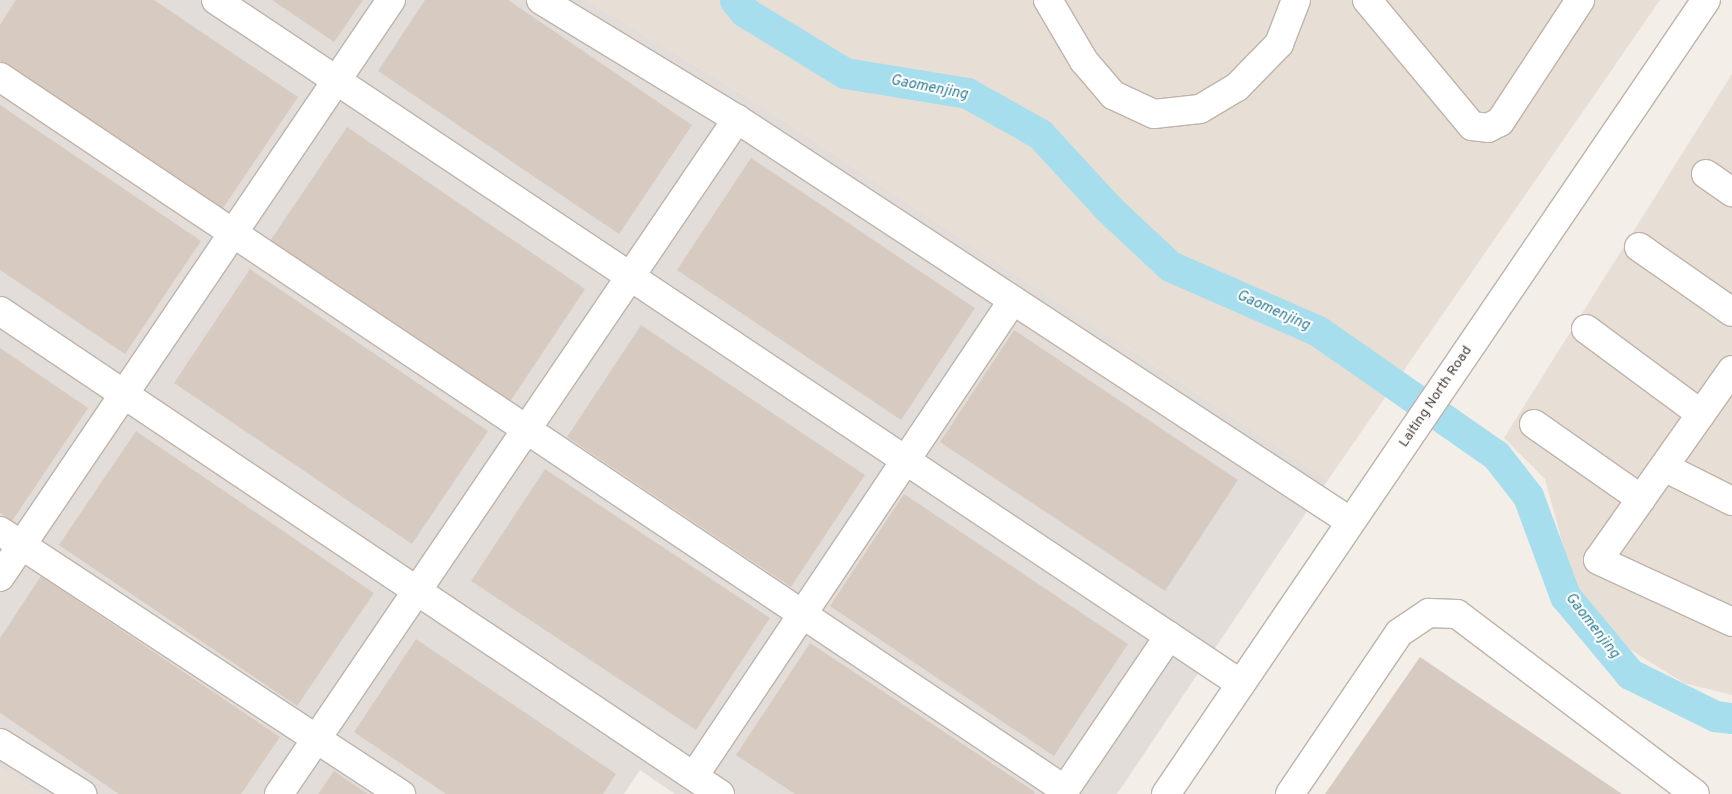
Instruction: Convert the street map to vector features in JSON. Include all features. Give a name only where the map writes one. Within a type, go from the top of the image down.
[{"type":"street","points":[[216,0],[1241,684]]},
{"type":"street","points":[[0,576],[11,538],[124,394],[391,0]]},
{"type":"street","points":[[541,0],[736,119],[1351,522]]},
{"type":"street","points":[[1048,0],[1084,61],[1113,95],[1154,114],[1200,108],[1237,87],[1279,44],[1296,0]]},
{"type":"street","points":[[1367,0],[1472,126],[1488,128],[1500,122],[1580,0]]},
{"type":"street","name":"Laiting North Road","points":[[1166,794],[1706,0]]},
{"type":"street","points":[[0,77],[803,614],[1064,792],[1168,636]]},
{"type":"street","points":[[279,794],[736,119]]},
{"type":"street","points":[[1706,174],[1732,192]]},
{"type":"street","points":[[1639,247],[1732,312]]},
{"type":"street","points":[[694,776],[1013,300]]},
{"type":"street","points":[[0,311],[720,794]]},
{"type":"street","points":[[1586,329],[1701,414]]},
{"type":"street","points":[[1732,370],[1598,560],[1732,622]]},
{"type":"street","points":[[1534,424],[1641,499]]},
{"type":"street","points":[[1664,466],[1732,501]]},
{"type":"street","points":[[11,538],[401,794]]},
{"type":"street","points":[[1290,794],[1398,633],[1429,613],[1457,614],[1695,794]]},
{"type":"street","points":[[0,743],[82,794]]},
{"type":"shaded area","points":[[0,0],[587,0],[744,95],[1328,480],[1117,794],[675,794],[640,770],[624,794],[42,794],[0,768]]},
{"type":"shaded area","points":[[587,0],[1660,0],[1328,480],[744,95]]},
{"type":"shaded area","points":[[1732,74],[1732,695],[1684,683],[1618,642],[1575,589],[1545,479],[1504,438]]},
{"type":"shaded area","points":[[0,768],[42,794],[0,794]]},
{"type":"building","points":[[16,0],[154,0],[298,97],[221,211],[0,61],[0,25]]},
{"type":"building","points":[[272,0],[363,0],[334,42]]},
{"type":"building","points":[[425,0],[508,0],[692,125],[619,234],[378,71]]},
{"type":"building","points":[[0,105],[201,241],[125,354],[0,270]]},
{"type":"building","points":[[347,127],[585,289],[509,403],[270,241]]},
{"type":"building","points":[[751,158],[975,308],[901,420],[677,270]]},
{"type":"building","points":[[250,269],[488,431],[412,544],[174,383]]},
{"type":"building","points":[[641,325],[865,475],[791,587],[567,437]]},
{"type":"building","points":[[1014,330],[1238,480],[1165,591],[940,442]]},
{"type":"building","points":[[0,348],[88,408],[12,521],[0,513]]},
{"type":"building","points":[[136,431],[374,593],[297,706],[59,545]]},
{"type":"building","points":[[545,469],[770,618],[696,730],[471,581]]},
{"type":"building","points":[[904,494],[1128,644],[1054,756],[830,606]]},
{"type":"building","points":[[41,576],[280,737],[241,794],[119,794],[0,713],[0,638]]},
{"type":"building","points":[[416,639],[616,774],[603,794],[446,794],[354,732]]},
{"type":"building","points":[[810,643],[1035,792],[1034,794],[795,794],[736,755]]},
{"type":"building","points":[[1420,657],[1622,794],[1325,794]]},
{"type":"building","points":[[334,771],[368,794],[318,794]]},
{"type":"waterway","name":"Gaomenjing","points":[[735,0],[745,12],[845,73],[967,93],[1040,134],[1109,209],[1170,266],[1318,331],[1496,455],[1528,496],[1565,596],[1630,674],[1715,716],[1732,718]]}]
